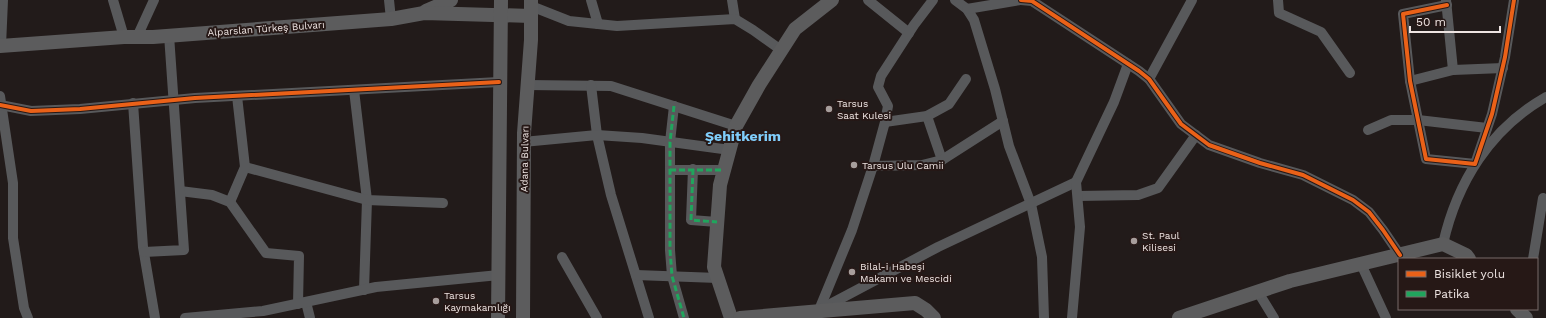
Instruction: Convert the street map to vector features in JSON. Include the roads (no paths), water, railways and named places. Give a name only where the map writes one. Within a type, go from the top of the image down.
[{"type":"main road","points":[[424,12],[451,0]]},
{"type":"main road","points":[[498,318],[499,82],[501,0]]},
{"type":"main road","points":[[731,318],[714,266],[720,185],[736,126],[759,85],[795,29],[832,0]]},
{"type":"main road","name":"Alparslan Türkeş Bulvarı","points":[[0,46],[391,19],[424,12],[500,15],[531,7]]},
{"type":"main road","name":"Adana Bulvarı","points":[[522,318],[524,142],[531,40],[531,7]]},
{"type":"main road","points":[[1179,318],[1290,281],[1443,244],[1466,255],[1469,258]]},
{"type":"main road","points":[[740,318],[792,315],[819,310],[915,303],[926,310],[934,318]]},
{"type":"main road","points":[[1518,310],[1526,318]]},
{"type":"street","points":[[0,46],[3,0]]},
{"type":"street","points":[[113,0],[131,37]]},
{"type":"street","points":[[131,37],[154,0]]},
{"type":"street","points":[[389,0],[391,19]]},
{"type":"street","points":[[591,0],[598,24]]},
{"type":"street","points":[[732,0],[734,19]]},
{"type":"street","points":[[868,0],[909,33]]},
{"type":"street","points":[[819,310],[852,230],[873,166],[885,122],[888,106],[878,87],[881,76],[933,0]]},
{"type":"street","points":[[955,0],[967,8],[974,20],[1009,146],[1031,204],[1042,257],[1044,318]]},
{"type":"street","points":[[967,8],[1020,0],[1032,1],[1149,79],[1181,124],[1209,144],[1260,163],[1303,175],[1353,200],[1369,212],[1400,255]]},
{"type":"street","points":[[1149,79],[1192,0]]},
{"type":"street","points":[[1278,0],[1279,13],[1321,32],[1350,73]]},
{"type":"street","points":[[1443,244],[1457,199],[1475,164],[1492,114],[1503,68],[1514,0]]},
{"type":"street","points":[[1453,70],[1447,3],[1403,14],[1410,81],[1426,160],[1475,164]]},
{"type":"street","points":[[531,7],[569,21],[617,26],[734,19],[753,30],[781,50]]},
{"type":"street","points":[[144,252],[184,250],[169,35]]},
{"type":"street","points":[[1072,318],[1080,227],[1076,182],[1114,102],[1128,64]]},
{"type":"street","points":[[1410,81],[1453,70],[1503,68]]},
{"type":"street","points":[[885,122],[927,116],[949,104],[966,79]]},
{"type":"street","points":[[28,318],[24,308],[14,238],[13,183],[0,102],[31,111],[80,109],[174,99],[499,82]]},
{"type":"street","points":[[527,85],[611,86],[736,126]]},
{"type":"street","points":[[591,85],[597,135],[611,195],[649,318]]},
{"type":"street","points":[[354,90],[367,200],[364,290]]},
{"type":"street","points":[[230,202],[245,167],[237,96]]},
{"type":"street","points":[[1475,164],[1498,133],[1528,107],[1546,97]]},
{"type":"street","points":[[133,103],[144,252],[155,318]]},
{"type":"street","points":[[674,106],[670,142],[670,250],[672,276],[684,318]]},
{"type":"street","points":[[927,116],[942,160]]},
{"type":"street","points":[[1368,130],[1390,120],[1418,120],[1487,128]]},
{"type":"street","points":[[873,166],[922,165],[942,160],[1003,121]]},
{"type":"street","points":[[524,142],[597,135],[670,142],[730,150]]},
{"type":"street","points":[[1078,196],[1138,195],[1158,188],[1196,135]]},
{"type":"street","points":[[245,167],[367,200],[443,203]]},
{"type":"street","points":[[693,169],[691,220],[717,222]]},
{"type":"street","points":[[670,170],[724,170]]},
{"type":"street","points":[[819,310],[938,247],[1076,182]]},
{"type":"street","points":[[180,191],[212,195],[230,202],[266,253],[299,256],[302,303],[310,318]]},
{"type":"street","points":[[1533,258],[1543,198]]},
{"type":"street","points":[[562,257],[597,318]]},
{"type":"street","points":[[1362,264],[1386,318]]},
{"type":"street","points":[[186,318],[263,311],[376,287],[499,275]]},
{"type":"street","points":[[636,275],[718,278]]},
{"type":"street","points":[[1258,292],[1274,318]]},
{"type":"place","name":"Tarsus Saat Kulesi","points":[[829,109]]},
{"type":"place","name":"Tarsus Ulu Camii","points":[[854,165]]},
{"type":"place","name":"St. Paul Kilisesi","points":[[1134,241]]},
{"type":"place","name":"Bilal-i Habeşi Makamı ve Mescidi","points":[[852,272]]},
{"type":"place","name":"Tarsus Kaymakamlığı","points":[[436,301]]},
{"type":"district","name":"Şehitkerim","points":[[743,136]]}]
